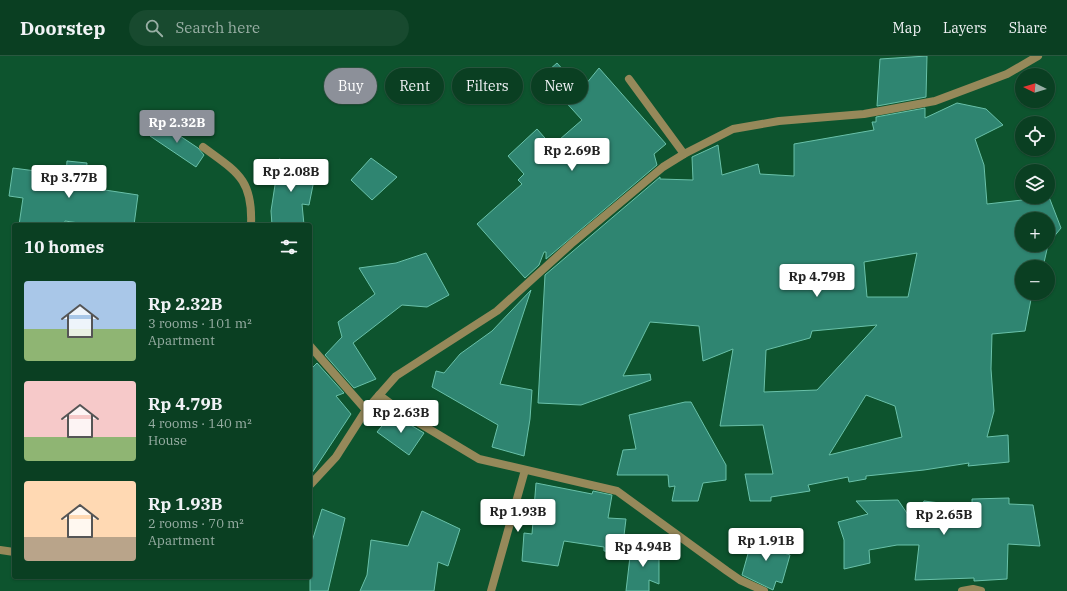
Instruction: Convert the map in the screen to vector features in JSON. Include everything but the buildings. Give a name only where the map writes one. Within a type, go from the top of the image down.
[{"type":"street","points":[[312,483],[336,457],[366,410],[396,376],[497,311],[571,244],[657,172],[684,154],[733,129],[779,121],[864,114],[935,101],[1007,74],[1038,56]]},
{"type":"street","points":[[629,79],[684,154]]},
{"type":"street","points":[[203,147],[237,172],[247,186],[252,206],[251,223]]},
{"type":"street","points":[[312,348],[366,410]]},
{"type":"street","points":[[379,395],[409,417],[478,460],[617,491],[740,580],[764,591]]},
{"type":"street","points":[[491,591],[525,470]]},
{"type":"street","points":[[0,550],[12,552]]},
{"type":"street","points":[[962,591],[973,589],[981,591]]}]
